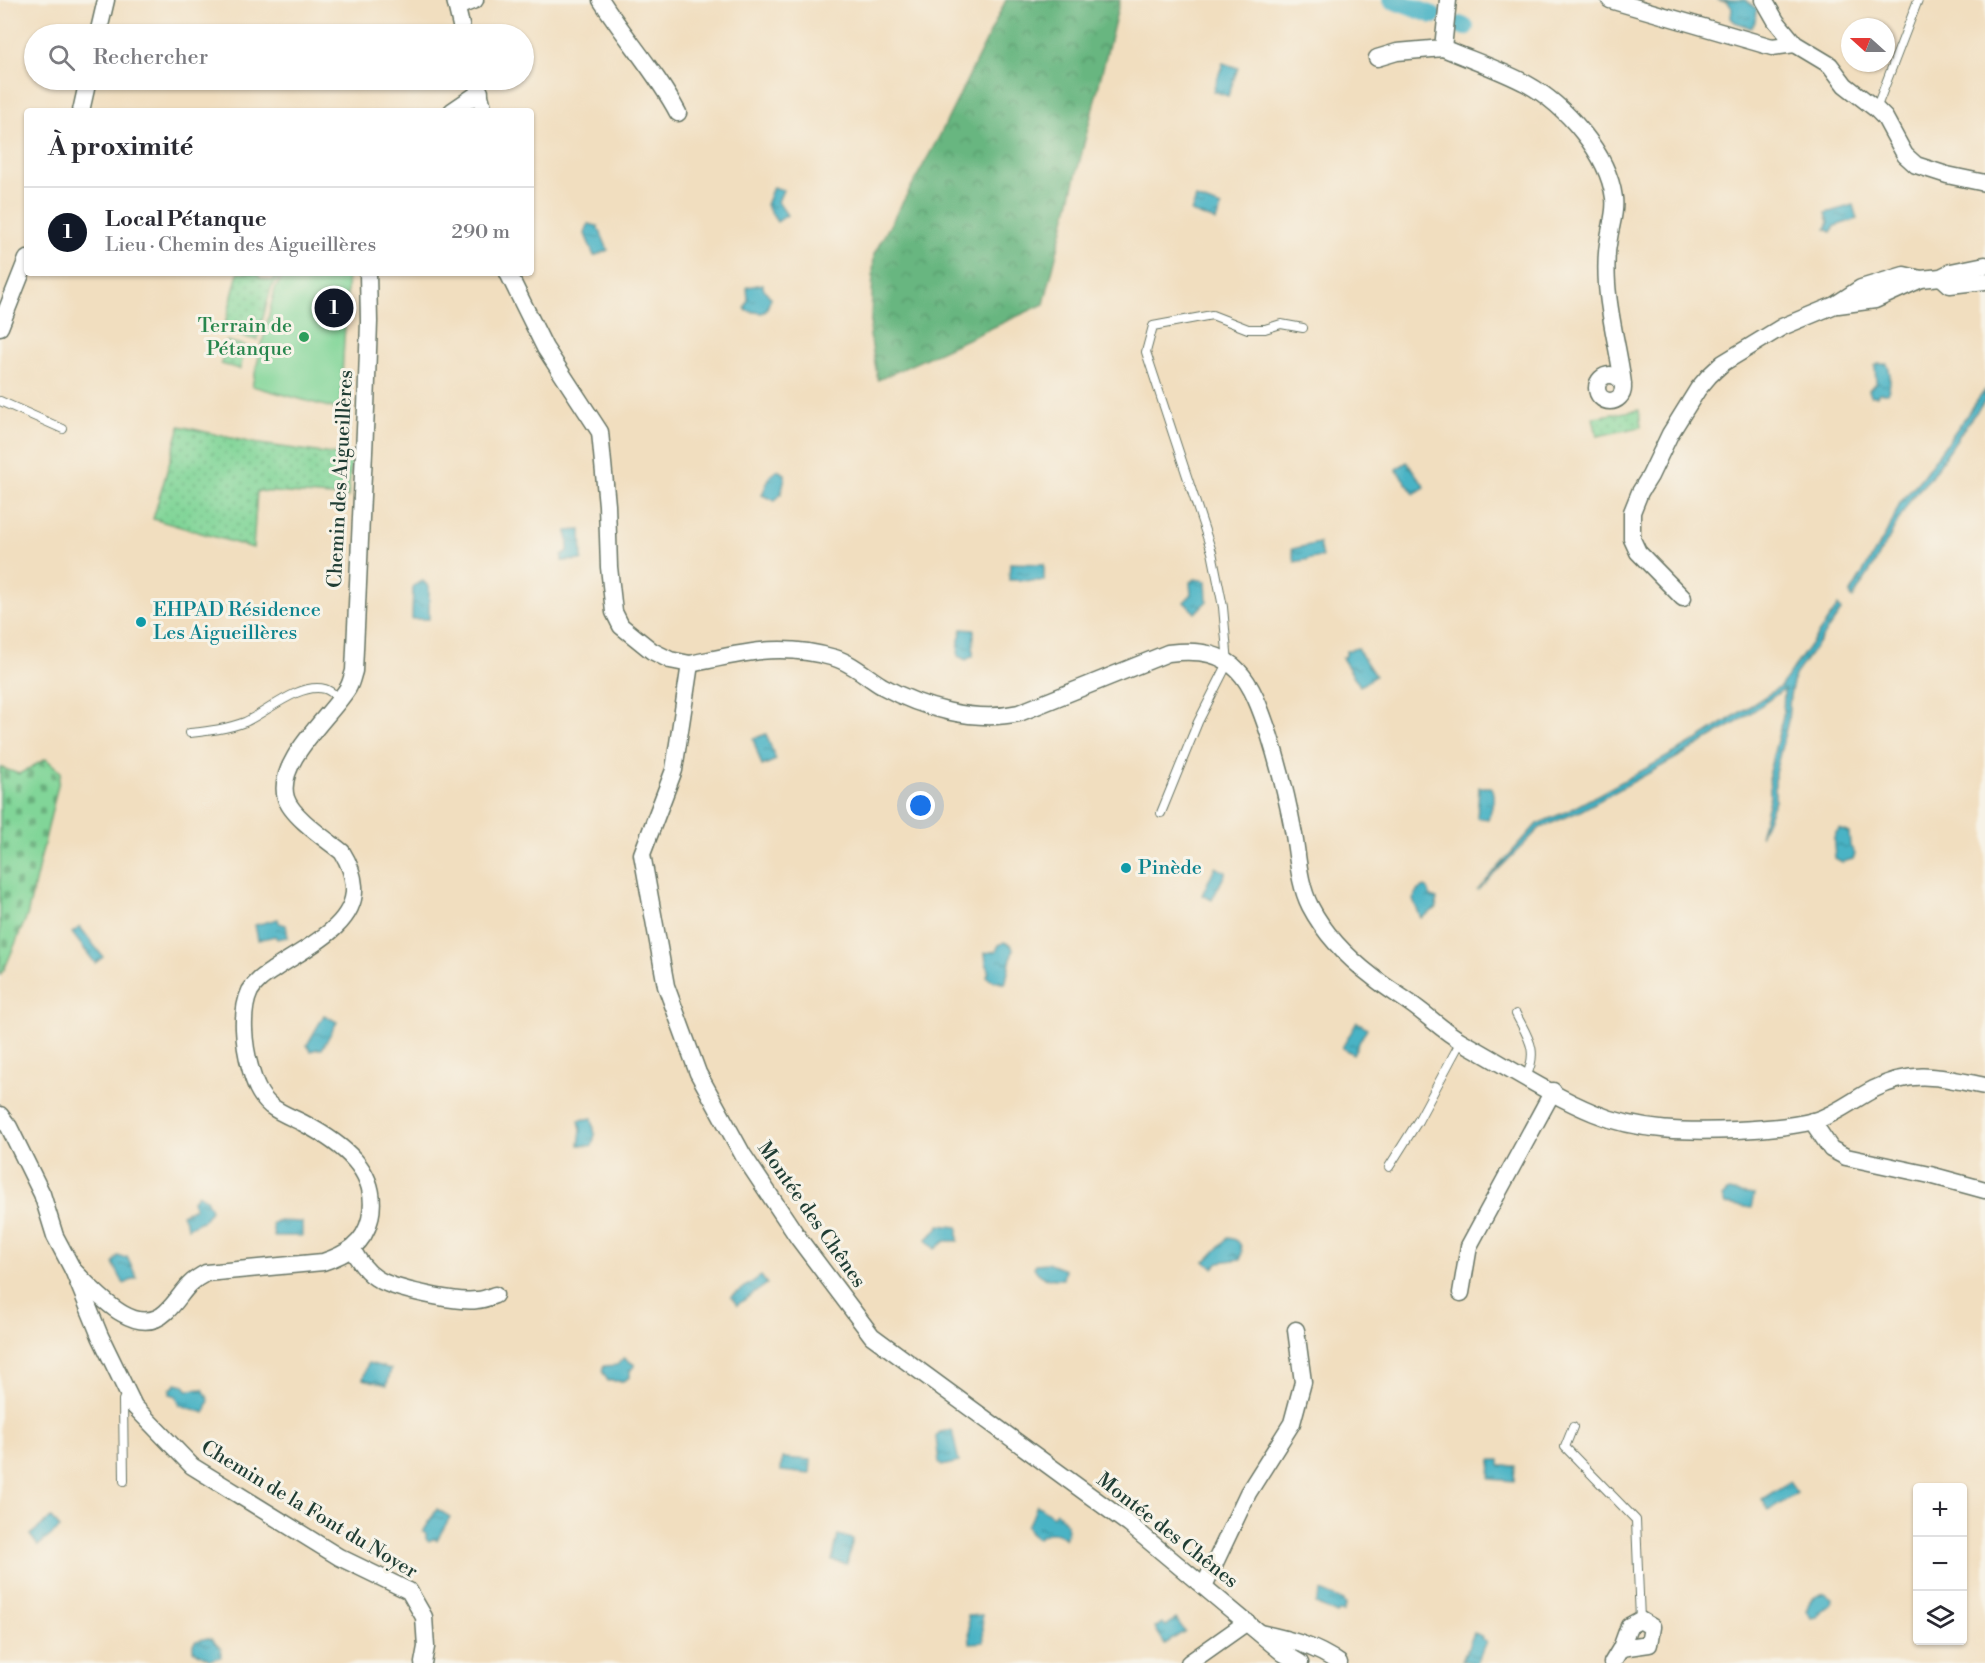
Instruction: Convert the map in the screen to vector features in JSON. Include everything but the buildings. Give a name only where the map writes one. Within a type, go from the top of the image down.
[{"type":"street","points":[[100,24],[106,0]]},
{"type":"street","points":[[461,24],[456,3],[475,0]]},
{"type":"street","points":[[601,0],[669,96],[678,113]]},
{"type":"street","points":[[1443,48],[1448,0]]},
{"type":"street","points":[[1610,0],[1772,47],[1795,44]]},
{"type":"street","points":[[1764,0],[1776,21],[1795,44],[1830,65],[1845,85],[1885,118],[1905,155],[1916,165],[1947,175],[1985,183]]},
{"type":"street","points":[[1377,58],[1397,52],[1443,48],[1527,84],[1545,96],[1581,130],[1600,158],[1609,179],[1614,200],[1614,216],[1606,262],[1607,286],[1620,357],[1623,393],[1613,401],[1604,400],[1597,386],[1620,357]]},
{"type":"street","points":[[85,108],[87,90]]},
{"type":"street","points":[[455,108],[474,90]]},
{"type":"street","points":[[479,90],[483,108]]},
{"type":"street","points":[[1683,598],[1638,552],[1632,538],[1632,512],[1670,434],[1698,389],[1715,370],[1782,327],[1834,305],[1875,300],[1921,279],[1941,277],[1951,272],[1985,265]]},
{"type":"street","points":[[0,327],[24,267]]},
{"type":"street","name":"Chemin des Aigueillères","points":[[352,1249],[361,1241],[367,1229],[373,1200],[371,1186],[364,1170],[336,1144],[307,1125],[272,1107],[264,1099],[256,1088],[250,1067],[245,1032],[246,1007],[254,986],[286,960],[341,923],[352,902],[354,884],[347,859],[342,852],[296,813],[286,799],[286,783],[291,765],[302,746],[341,699],[350,686],[354,671],[366,408],[368,276]]},
{"type":"street","points":[[509,276],[545,348],[600,432],[614,612],[621,626],[652,651],[670,660],[690,664],[757,650],[801,651],[843,661],[882,685],[923,705],[947,711],[997,716],[1019,713],[1168,653],[1203,652],[1214,655],[1241,672],[1258,700],[1279,766],[1304,891],[1310,905],[1332,937],[1373,978],[1461,1041],[1593,1113],[1669,1130],[1772,1128],[1812,1121],[1828,1116],[1873,1089],[1904,1077],[1922,1075],[1985,1086]]},
{"type":"street","points":[[1941,277],[1950,285],[1985,281]]},
{"type":"street","points":[[1608,375],[1617,376],[1623,384]]},
{"type":"street","name":"Montée des Chênes","points":[[690,664],[674,770],[642,854],[666,986],[698,1073],[737,1145],[799,1239],[872,1336],[1130,1525],[1283,1653],[1300,1663]]},
{"type":"street","points":[[1461,1293],[1469,1246],[1553,1091]]},
{"type":"street","name":"Chemin de la Font du Noyer","points":[[0,1115],[9,1127],[42,1194],[55,1236],[73,1270],[100,1336],[134,1406],[192,1466],[339,1557],[409,1591],[424,1617],[426,1647],[423,1663]]},
{"type":"street","points":[[1812,1121],[1831,1149],[1846,1157],[1930,1175],[1985,1190]]},
{"type":"street","points":[[73,1270],[118,1310],[132,1319],[148,1322],[167,1311],[190,1282],[206,1273],[323,1262],[352,1249],[369,1273],[395,1287],[465,1301],[480,1300],[495,1295]]},
{"type":"street","points":[[1204,1586],[1248,1492],[1292,1423],[1303,1382],[1296,1330]]},
{"type":"street","points":[[1612,1663],[1622,1648],[1629,1626],[1640,1620],[1652,1627],[1649,1644],[1622,1648]]},
{"type":"street","points":[[1189,1663],[1253,1628],[1291,1639],[1339,1663]]},
{"type":"lane","points":[[1876,109],[1917,0]]},
{"type":"lane","points":[[1161,813],[1198,722],[1228,663],[1223,607],[1212,552],[1146,352],[1153,326],[1212,315],[1248,329],[1265,329],[1281,324],[1303,328]]},
{"type":"lane","points":[[0,401],[63,429]]},
{"type":"lane","points":[[190,733],[219,730],[246,721],[312,687],[327,689],[341,699]]},
{"type":"lane","points":[[1516,1014],[1531,1044],[1533,1054],[1532,1064],[1526,1077]]},
{"type":"lane","points":[[1389,1167],[1418,1120],[1461,1041]]},
{"type":"lane","points":[[124,1481],[123,1400],[127,1391]]},
{"type":"lane","points":[[1573,1426],[1565,1447],[1636,1520],[1640,1620]]},
{"type":"green space","points":[[1006,0],[1120,0],[1044,304],[878,380],[870,336],[874,254],[940,135]]},
{"type":"green space","points":[[237,276],[259,276],[272,281],[277,276],[279,279],[271,288],[257,340],[223,332]]},
{"type":"green space","name":"Terrain de Pétanque","points":[[283,276],[348,276],[340,410],[252,386],[275,289]]},
{"type":"green space","points":[[227,341],[246,346],[240,369],[221,364]]},
{"type":"green space","points":[[1639,410],[1641,427],[1597,436],[1593,417]]},
{"type":"green space","points":[[180,426],[253,443],[352,457],[348,497],[257,491],[253,548],[153,519]]},
{"type":"green space","points":[[46,759],[61,772],[27,916],[0,975],[0,767],[19,774]]},
{"type":"water","points":[[1716,0],[1745,0],[1757,9],[1755,22],[1751,28],[1731,18],[1732,8],[1728,2]]},
{"type":"water","points":[[1223,63],[1238,68],[1228,96],[1213,91]]},
{"type":"water","points":[[773,187],[783,190],[778,202],[787,215],[777,222],[766,205]]},
{"type":"water","points":[[1196,198],[1221,207],[1216,221],[1191,212]]},
{"type":"water","points":[[1853,205],[1857,219],[1835,226],[1831,232],[1826,229],[1829,222],[1826,213]]},
{"type":"water","points":[[588,224],[598,226],[608,250],[594,256],[585,234]]},
{"type":"water","points":[[763,284],[763,288],[771,298],[766,311],[762,313],[747,311],[745,308],[748,300],[747,287]]},
{"type":"water","points":[[1887,364],[1890,378],[1887,393],[1871,396],[1869,390],[1876,382],[1875,366]]},
{"type":"water","points":[[1985,390],[1985,401],[1931,477],[1912,497],[1853,598],[1850,594],[1889,529],[1900,503],[1922,477]]},
{"type":"water","points":[[1407,462],[1425,487],[1414,494],[1396,469]]},
{"type":"water","points":[[777,470],[785,474],[785,477],[781,494],[775,501],[762,495],[770,476]]},
{"type":"water","points":[[581,530],[582,560],[562,561],[562,555],[568,551],[567,531]]},
{"type":"water","points":[[1319,543],[1322,557],[1295,562],[1292,549]]},
{"type":"water","points":[[1010,563],[1044,564],[1044,581],[1009,580]]},
{"type":"water","points":[[1195,579],[1206,581],[1207,601],[1195,613],[1184,602],[1191,595],[1190,582]]},
{"type":"water","points":[[423,581],[429,587],[429,619],[412,619],[413,586]]},
{"type":"water","points":[[1838,606],[1841,611],[1795,675],[1790,695],[1788,721],[1775,773],[1775,800],[1760,836],[1770,795],[1769,772],[1783,717],[1784,689],[1739,721],[1676,758],[1580,811],[1540,828],[1477,891],[1537,824],[1568,811],[1694,742],[1780,687]]},
{"type":"water","points":[[962,629],[974,630],[973,656],[966,660],[958,656]]},
{"type":"water","points":[[1357,648],[1375,676],[1360,686],[1342,658],[1346,656],[1346,651]]},
{"type":"water","points":[[766,734],[776,760],[762,766],[753,739]]},
{"type":"water","points":[[1479,787],[1491,787],[1493,803],[1488,819],[1477,818]]},
{"type":"water","points":[[1840,829],[1849,833],[1850,845],[1855,854],[1853,859],[1842,862],[1835,858],[1834,846],[1835,835]]},
{"type":"water","points":[[1215,867],[1226,872],[1212,900],[1202,895]]},
{"type":"water","points":[[1424,887],[1428,889],[1431,897],[1437,899],[1437,908],[1421,918],[1413,900],[1418,890]]},
{"type":"water","points":[[278,919],[279,923],[286,925],[288,937],[277,939],[275,936],[258,940],[255,925]]},
{"type":"water","points":[[80,927],[103,957],[95,963],[72,933]]},
{"type":"water","points":[[1004,942],[1011,945],[1013,949],[1005,984],[987,977],[989,970],[985,953],[996,951]]},
{"type":"water","points":[[324,1015],[337,1022],[322,1049],[311,1051],[307,1045]]},
{"type":"water","points":[[1357,1022],[1367,1028],[1353,1054],[1342,1048]]},
{"type":"water","points":[[592,1118],[595,1135],[592,1146],[579,1145],[581,1130],[579,1120]]},
{"type":"water","points":[[1728,1191],[1754,1195],[1751,1208],[1725,1204],[1722,1197]]},
{"type":"water","points":[[198,1194],[206,1199],[211,1210],[204,1220],[188,1228],[182,1214],[195,1208],[193,1201]]},
{"type":"water","points":[[276,1221],[302,1222],[302,1236],[274,1236],[272,1224]]},
{"type":"water","points":[[939,1225],[958,1227],[958,1241],[945,1241],[935,1249],[926,1240]]},
{"type":"water","points":[[1228,1238],[1240,1244],[1241,1259],[1219,1262],[1213,1268],[1205,1262]]},
{"type":"water","points":[[118,1256],[127,1257],[137,1278],[124,1284],[113,1263]]},
{"type":"water","points":[[1047,1263],[1065,1270],[1063,1279],[1042,1276],[1034,1267],[1036,1264]]},
{"type":"water","points":[[761,1276],[767,1284],[737,1305],[731,1297]]},
{"type":"water","points":[[624,1358],[635,1365],[630,1371],[630,1377],[623,1381],[608,1381],[602,1371],[604,1366],[617,1365]]},
{"type":"water","points":[[368,1363],[391,1369],[387,1385],[363,1379]]},
{"type":"water","points":[[176,1383],[184,1385],[187,1390],[203,1389],[209,1400],[205,1413],[180,1405],[176,1396],[170,1394],[170,1389]]},
{"type":"water","points":[[952,1430],[959,1462],[942,1466],[939,1462],[936,1437],[940,1432]]},
{"type":"water","points":[[782,1458],[811,1460],[810,1474],[781,1471]]},
{"type":"water","points":[[1491,1460],[1500,1460],[1500,1466],[1515,1466],[1514,1481],[1490,1479]]},
{"type":"water","points":[[1789,1482],[1797,1493],[1769,1511],[1762,1499]]},
{"type":"water","points":[[1037,1505],[1053,1516],[1056,1512],[1062,1518],[1067,1527],[1065,1539],[1058,1534],[1051,1533],[1044,1534],[1037,1539],[1030,1533],[1026,1526]]},
{"type":"water","points":[[437,1509],[450,1517],[437,1540],[429,1541],[423,1532]]},
{"type":"water","points":[[51,1518],[60,1528],[38,1546],[30,1535]]},
{"type":"water","points":[[838,1535],[853,1539],[847,1564],[832,1561]]},
{"type":"water","points":[[1321,1591],[1344,1601],[1343,1603],[1346,1604],[1343,1612],[1337,1614],[1316,1604]]},
{"type":"water","points":[[1825,1593],[1832,1598],[1831,1605],[1822,1610],[1817,1617],[1811,1618],[1807,1611],[1808,1605],[1815,1597]]},
{"type":"water","points":[[982,1615],[984,1642],[970,1643],[968,1616]]},
{"type":"water","points":[[1176,1619],[1185,1631],[1165,1644],[1155,1628],[1162,1623],[1166,1626]]},
{"type":"water","points":[[1474,1633],[1482,1636],[1481,1638],[1486,1641],[1477,1663],[1462,1661]]},
{"type":"water","points":[[207,1638],[221,1649],[221,1657],[210,1660],[193,1650],[193,1644],[196,1641]]},
{"type":"waterway","points":[[1392,0],[1433,15]]},
{"type":"waterway","points":[[1460,25],[1465,27]]},
{"type":"place","name":"Local Pétanque","points":[[334,308]]},
{"type":"place","name":"Terrain de Pétanque","points":[[304,337]]},
{"type":"place","name":"EHPAD Résidence Les Aigueillères","points":[[141,622]]},
{"type":"place","name":"Pinède","points":[[1126,868]]}]
